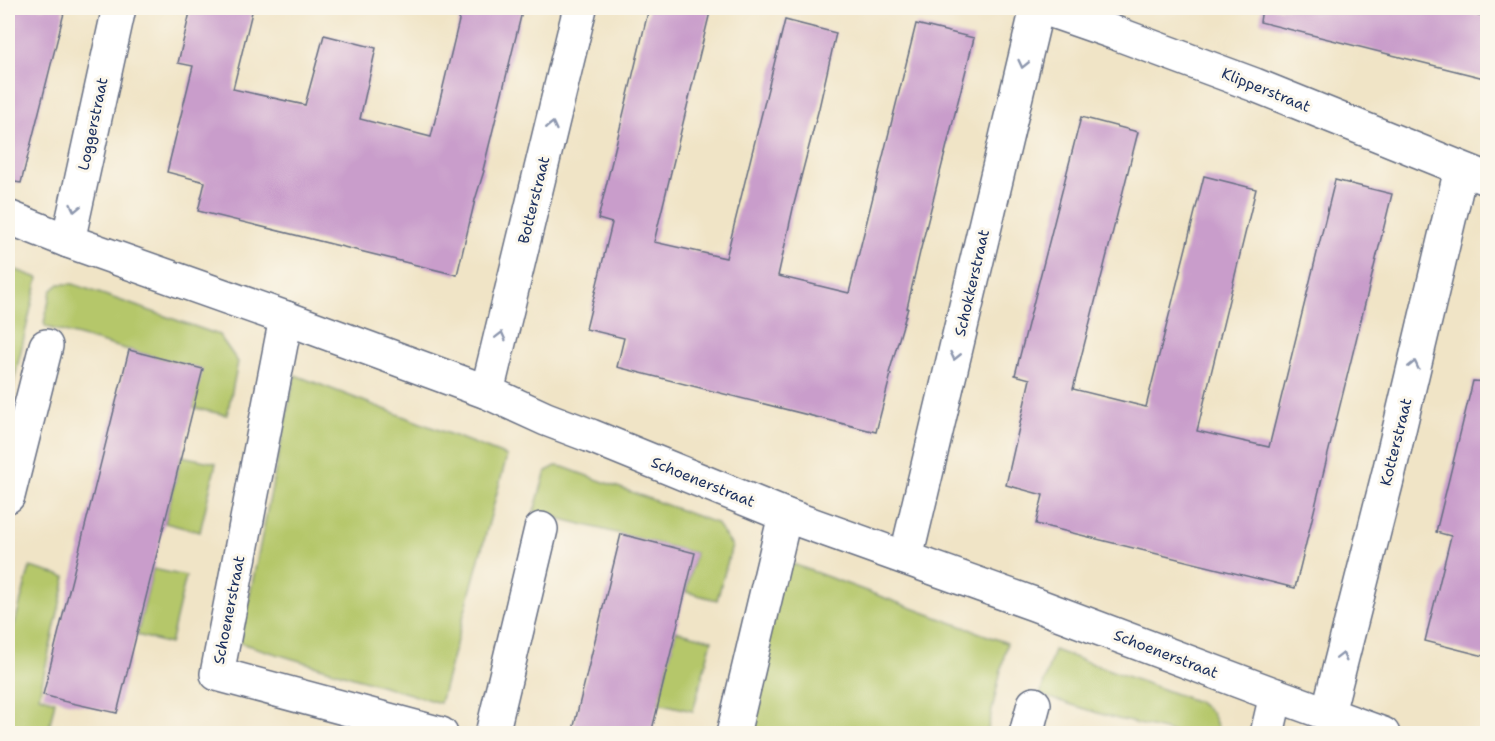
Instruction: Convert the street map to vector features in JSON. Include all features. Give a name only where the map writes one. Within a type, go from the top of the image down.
[{"type":"street","name":"Loggerstraat","points":[[68,241],[119,8]]},
{"type":"street","name":"Botterstraat","points":[[487,392],[580,8]]},
{"type":"street","name":"Schokkerstraat","points":[[906,558],[1037,8]]},
{"type":"street","name":"Klipperstraat","points":[[1043,8],[1255,85],[1474,174]]},
{"type":"street","name":"Kotterstraat","points":[[1328,713],[1389,472],[1474,174]]},
{"type":"street","name":"Schoenerstraat","points":[[8,217],[68,241],[487,392],[546,419],[785,515],[1035,604],[1276,696],[1383,734]]},
{"type":"street","name":"Schoenerstraat","points":[[286,318],[217,674],[441,734]]},
{"type":"street","points":[[8,496],[46,346]]},
{"type":"street","points":[[733,734],[785,515]]},
{"type":"street","points":[[492,734],[541,529]]},
{"type":"street","points":[[1267,734],[1276,696]]},
{"type":"green space","points":[[8,267],[38,278],[8,406]]},
{"type":"green space","points":[[59,284],[73,284],[219,335],[238,362],[227,415],[193,408],[202,369],[46,327],[44,323],[51,291]]},
{"type":"green space","points":[[295,375],[507,456],[440,703],[240,643]]},
{"type":"green space","points":[[181,456],[216,463],[200,532],[165,523]]},
{"type":"green space","points":[[556,466],[716,523],[732,546],[717,600],[686,592],[695,553],[534,512],[546,471]]},
{"type":"green space","points":[[782,560],[1007,643],[987,733],[739,734]]},
{"type":"green space","points":[[30,567],[66,577],[39,696],[55,701],[48,733],[8,733],[8,648]]},
{"type":"green space","points":[[153,569],[186,576],[170,644],[137,635]]},
{"type":"green space","points":[[676,631],[712,640],[693,711],[658,703]]},
{"type":"green space","points":[[1054,650],[1198,702],[1212,713],[1220,733],[1176,733],[1114,718],[1040,695]]},
{"type":"building","points":[[8,8],[64,8],[21,183],[8,181]]},
{"type":"building","points":[[191,8],[253,8],[233,89],[305,105],[324,35],[376,48],[360,119],[431,137],[462,8],[523,8],[457,275],[198,211],[205,182],[167,172],[193,66],[178,63]]},
{"type":"building","points":[[649,8],[711,8],[654,242],[726,258],[785,20],[836,33],[778,276],[849,293],[916,24],[974,38],[876,432],[617,367],[624,338],[586,329],[612,223],[598,219]]},
{"type":"building","points":[[1262,8],[1448,8],[1488,17],[1488,79],[1260,22]]},
{"type":"building","points":[[1081,117],[1138,132],[1073,389],[1146,407],[1204,176],[1256,189],[1197,431],[1269,447],[1335,180],[1392,194],[1295,588],[1036,524],[1043,495],[1006,485],[1030,379],[1015,375]]},
{"type":"building","points":[[129,350],[203,369],[117,713],[43,695]]},
{"type":"building","points":[[1473,381],[1488,382],[1488,657],[1425,641],[1451,536],[1436,532]]},
{"type":"building","points":[[621,534],[695,553],[651,734],[572,734]]}]
